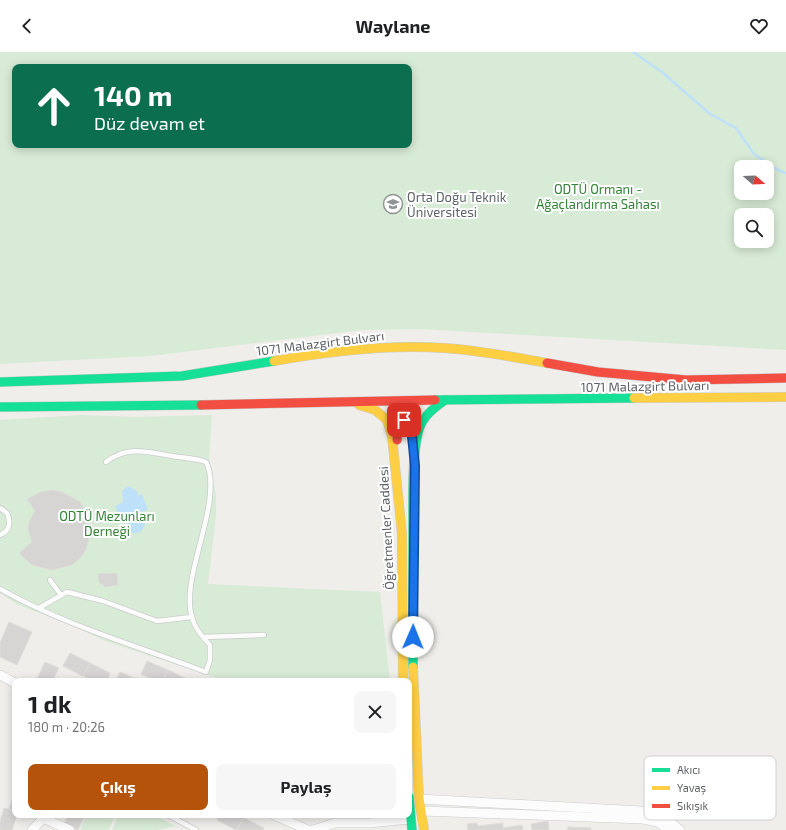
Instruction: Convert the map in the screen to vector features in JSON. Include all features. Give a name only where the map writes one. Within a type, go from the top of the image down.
[{"type":"main road","name":"1071 Malazgirt Bulvarı","points":[[0,382],[182,376],[314,354],[359,349],[400,347],[444,348],[487,352],[598,372],[686,380],[786,378]]},
{"type":"main road","name":"1071 Malazgirt Bulvarı","points":[[0,406],[786,397]]},
{"type":"main road","name":"Öğretmenler Caddesi","points":[[424,830],[419,799],[412,696],[415,466],[419,430],[424,419],[430,411],[445,400]]},
{"type":"main road","name":"Öğretmenler Caddesi","points":[[346,403],[368,407],[387,420],[392,436],[402,534],[402,678]]},
{"type":"main road","points":[[396,467],[399,424],[401,421],[407,419],[411,426],[415,466]]},
{"type":"main road","points":[[410,819],[412,830]]},
{"type":"street","points":[[0,675],[12,681]]},
{"type":"street","points":[[419,799],[644,812]]},
{"type":"street","points":[[422,811],[644,819]]},
{"type":"street","points":[[32,830],[43,818]]},
{"type":"street","points":[[46,818],[70,830]]},
{"type":"street","points":[[281,818],[308,830]]},
{"type":"street","points":[[313,830],[335,823],[369,826],[410,819]]},
{"type":"street","points":[[648,820],[658,822],[669,830]]},
{"type":"street","points":[[668,820],[680,830]]},
{"type":"lane","points":[[0,589],[65,620],[206,672],[210,660],[210,645],[203,637],[192,617],[189,592],[209,511],[211,488],[209,466],[206,462],[195,458],[140,450],[126,451],[106,462]]},
{"type":"lane","points":[[0,508],[7,514],[9,524],[7,530],[0,535]]},
{"type":"lane","points":[[50,580],[61,595]]},
{"type":"lane","points":[[39,608],[67,592],[103,601],[157,621],[192,617]]},
{"type":"lane","points":[[203,637],[264,635]]},
{"type":"lane","points":[[174,818],[196,830]]},
{"type":"green space","name":"ODTÜ Ormanı - Ağaçlandırma Sahası","points":[[0,52],[786,52],[786,350],[419,329],[362,330],[150,356],[0,364]]},
{"type":"green space","name":"ODTÜ Mezunları Derneği","points":[[82,415],[134,417],[212,415],[209,456],[216,496],[216,515],[208,584],[380,592],[390,678],[217,678],[105,641],[67,623],[18,605],[0,593],[0,420]]},
{"type":"green space","points":[[85,818],[114,818],[109,830],[80,830]]},
{"type":"green space","points":[[118,818],[159,818],[176,826],[158,830],[112,830]]},
{"type":"water","points":[[128,486],[137,491],[138,496],[142,494],[148,510],[140,512],[142,523],[145,523],[142,530],[136,533],[128,532],[125,529],[123,526],[126,524],[125,518],[120,520],[115,506],[123,502],[122,491]]},
{"type":"building","points":[[52,490],[62,492],[80,502],[88,514],[91,530],[86,550],[80,558],[72,565],[52,570],[32,565],[19,553],[32,542],[28,529],[29,522],[35,511],[27,499],[41,492]]},
{"type":"building","points":[[117,573],[118,585],[105,587],[99,582],[98,574]]},
{"type":"building","points":[[9,622],[32,632],[17,665],[0,657],[0,643]]},
{"type":"building","points":[[70,653],[90,663],[83,676],[63,666]]},
{"type":"building","points":[[147,661],[168,670],[164,678],[150,678],[141,674]]},
{"type":"building","points":[[45,662],[59,668],[54,678],[37,678]]},
{"type":"building","points":[[90,663],[110,673],[108,678],[87,678],[83,676]]},
{"type":"building","points":[[168,670],[185,678],[164,678]]},
{"type":"building","points":[[120,672],[134,678],[117,678]]},
{"type":"building","points":[[12,800],[12,810],[9,809]]},
{"type":"building","points":[[4,808],[12,810],[12,818],[16,818],[12,830],[0,830],[0,821]]},
{"type":"building","points":[[67,818],[84,818],[78,830],[64,825]]},
{"type":"building","points":[[218,818],[244,818],[236,830],[217,820]]},
{"type":"building","points":[[244,818],[264,828],[263,830],[237,830]]},
{"type":"building","points":[[548,821],[549,830],[532,830],[531,824]]},
{"type":"building","points":[[477,823],[478,826],[503,823],[503,828],[522,825],[523,830],[468,830],[467,824]]},
{"type":"building","points":[[568,827],[591,828],[591,830],[567,830]]},
{"type":"waterway","points":[[633,52],[662,72],[710,114],[736,128],[754,154],[780,171],[786,173]]},
{"type":"traffic: fast","points":[[0,382],[182,376],[274,361]]},
{"type":"traffic: fast","points":[[435,400],[634,398]]},
{"type":"traffic: fast","points":[[413,667],[413,487],[415,449],[421,424],[433,409],[445,400]]},
{"type":"traffic: fast","points":[[0,407],[201,405]]},
{"type":"traffic: fast","points":[[411,818],[412,830]]},
{"type":"traffic: slow","points":[[274,361],[359,349],[423,347],[470,350],[547,363]]},
{"type":"traffic: slow","points":[[634,398],[786,397]]},
{"type":"traffic: slow","points":[[359,405],[375,410],[387,420],[392,436],[402,534],[403,678]]},
{"type":"traffic: slow","points":[[413,667],[419,799],[424,830]]},
{"type":"traffic: jam","points":[[547,363],[598,372],[686,380],[786,378]]},
{"type":"traffic: jam","points":[[201,405],[435,400]]},
{"type":"traffic: jam","points":[[397,440],[400,424],[407,419],[411,425],[413,443]]},
{"type":"place","name":"Orta Doğu Teknik Üniversitesi","points":[[393,204]]},
{"type":"route","points":[[404,420],[407,419],[411,426],[415,466],[413,496],[413,637]]}]
